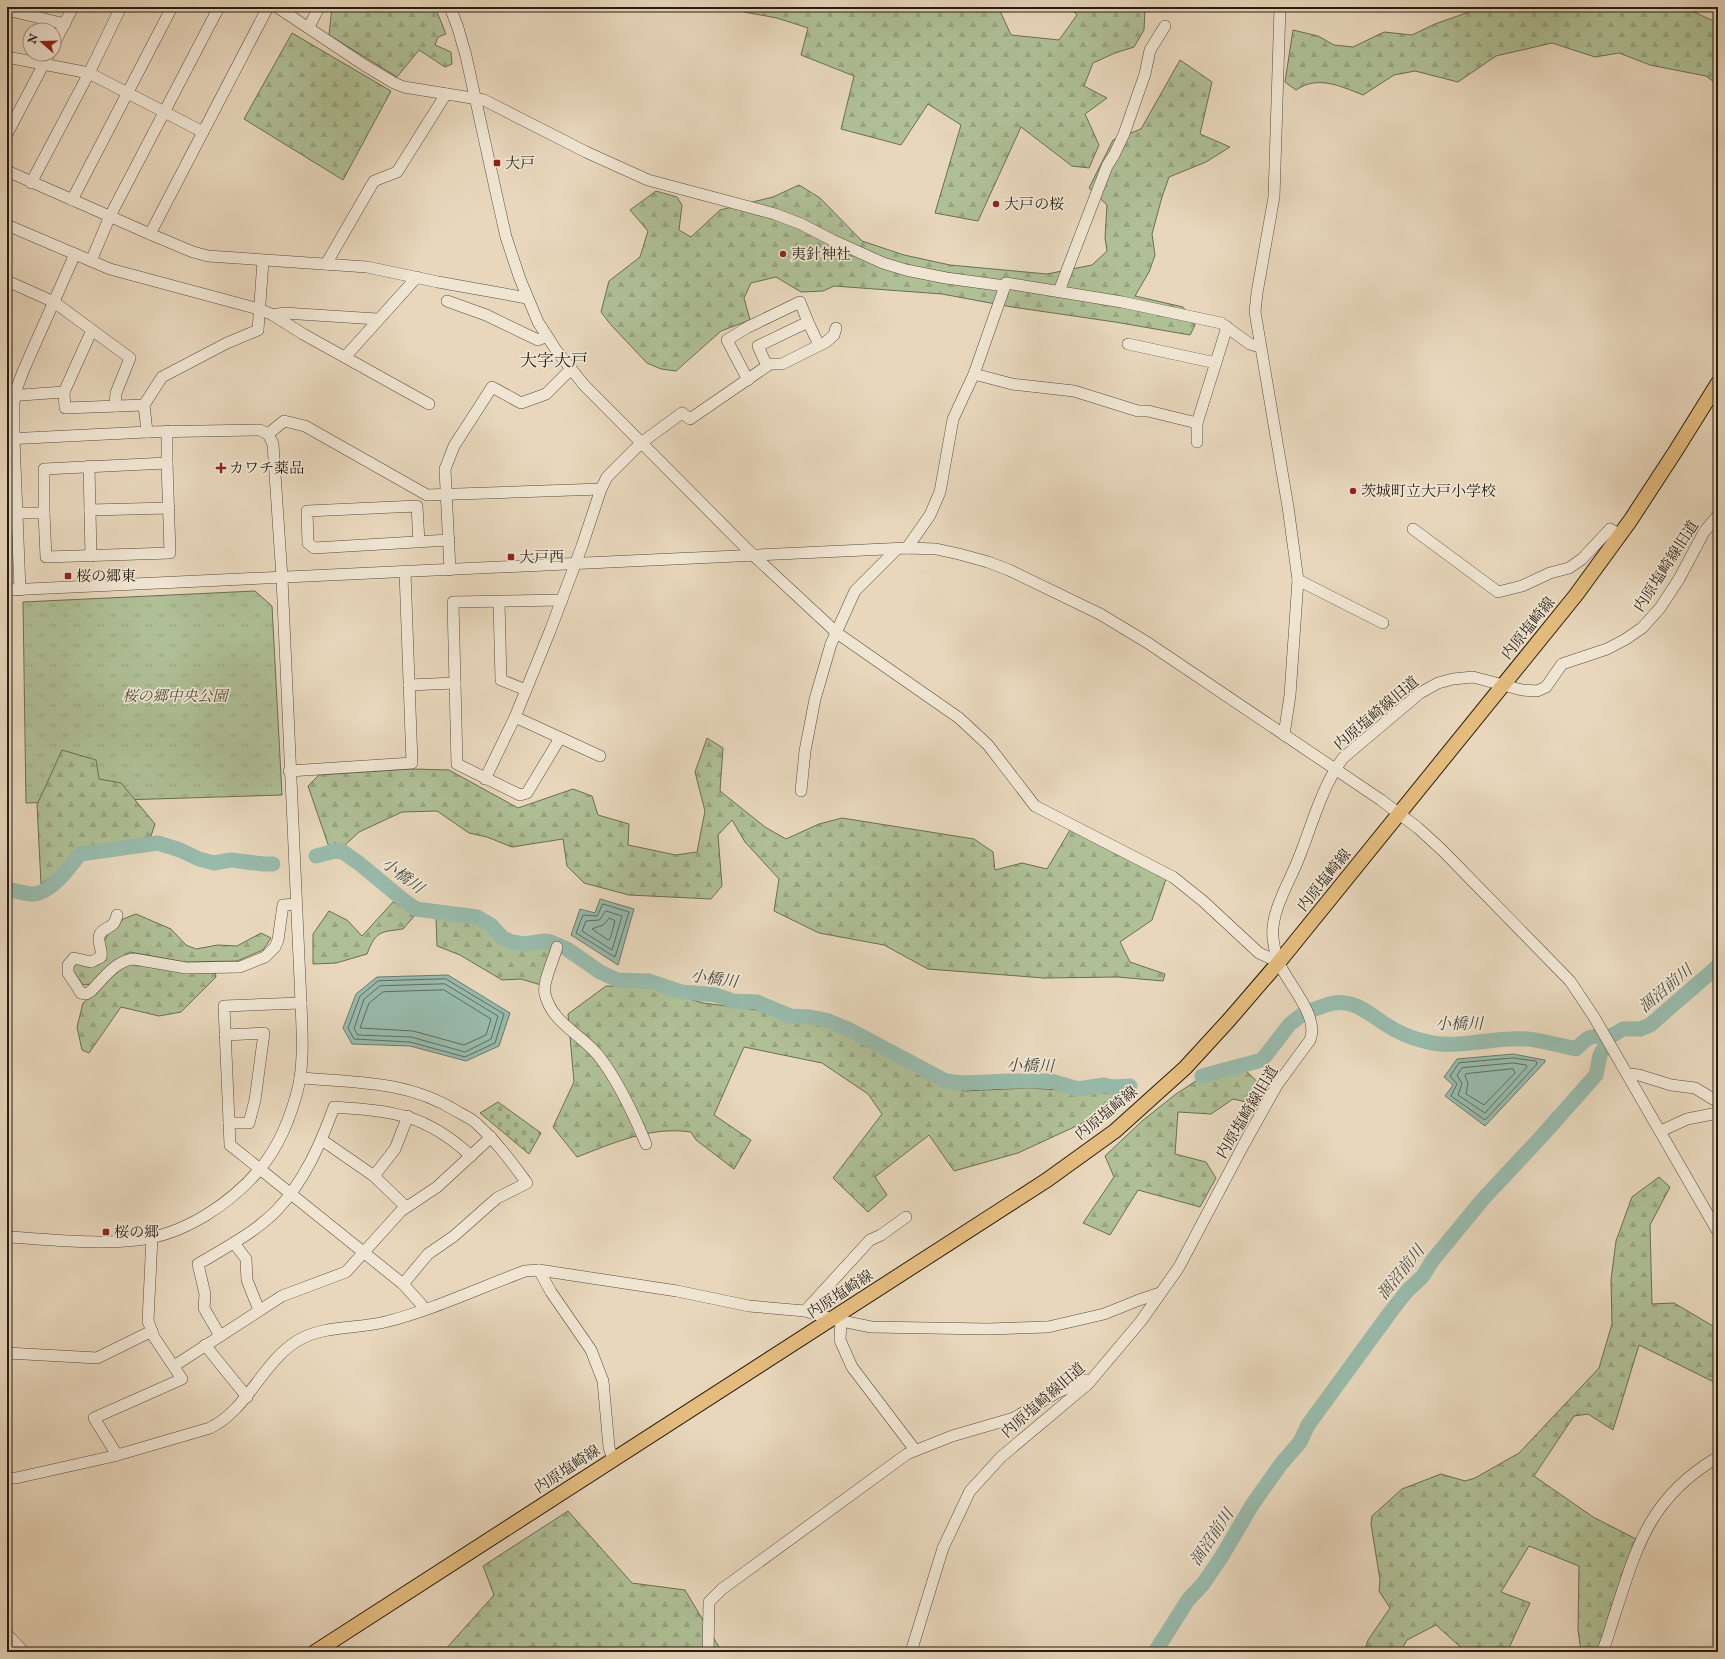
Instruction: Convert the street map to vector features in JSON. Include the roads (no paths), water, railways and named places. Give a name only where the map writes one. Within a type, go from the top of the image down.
[{"type":"main road","name":"内原塩崎線","points":[[315,1652],[613,1460],[837,1320],[1046,1180],[1115,1130],[1185,1068],[1229,1020],[1278,962],[1400,814],[1576,595],[1620,535],[1675,452],[1718,382]]},
{"type":"street","points":[[62,28],[73,7]]},
{"type":"street","points":[[31,183],[89,73],[121,7]]},
{"type":"street","points":[[72,200],[172,7]]},
{"type":"street","points":[[91,261],[110,216],[219,7]]},
{"type":"street","points":[[150,234],[268,7]]},
{"type":"street","points":[[277,7],[394,83],[404,87],[476,97],[492,103],[586,152],[648,180],[775,214],[801,224],[860,254],[906,270],[946,278],[1005,286]]},
{"type":"street","points":[[309,27],[319,7]]},
{"type":"street","points":[[450,7],[458,28],[476,97],[506,237],[527,298],[547,336],[584,385],[752,554],[837,633],[959,718],[988,745],[1035,806],[1173,877],[1203,901],[1259,953],[1278,962]]},
{"type":"street","points":[[1280,7],[1274,197],[1255,312],[1290,514],[1298,580],[1290,695],[1284,735]]},
{"type":"street","points":[[14,10],[64,24]]},
{"type":"street","points":[[1059,291],[1107,166],[1124,134],[1145,74],[1150,50],[1165,26]]},
{"type":"street","points":[[7,57],[89,73],[203,132]]},
{"type":"street","points":[[7,134],[10,120],[44,64]]},
{"type":"street","points":[[326,264],[374,181],[397,172],[446,94]]},
{"type":"street","points":[[7,172],[193,252],[208,256],[367,267],[527,298]]},
{"type":"street","points":[[7,225],[110,269],[259,309],[273,315],[303,334],[429,404]]},
{"type":"street","points":[[20,590],[17,514],[10,439],[11,396],[75,254]]},
{"type":"street","points":[[147,432],[144,406],[162,377],[258,330],[263,261]]},
{"type":"street","points":[[345,357],[377,319],[417,277]]},
{"type":"street","points":[[801,791],[805,751],[826,658],[855,592],[902,548],[930,515],[940,492],[953,419],[974,374],[1006,283],[1122,302],[1221,323],[1250,344],[1260,347]]},
{"type":"street","points":[[8,284],[54,302],[130,358],[116,393],[115,406]]},
{"type":"street","points":[[447,301],[486,315],[538,340],[547,336]]},
{"type":"street","points":[[748,380],[727,340],[748,327],[800,302],[819,345]]},
{"type":"street","points":[[273,315],[284,313],[377,319]]},
{"type":"street","points":[[767,366],[758,346],[808,322]]},
{"type":"street","points":[[1197,442],[1198,423],[1227,327]]},
{"type":"street","points":[[485,779],[515,717],[526,690],[562,600],[601,489],[607,477],[641,443],[682,413],[690,419],[770,364],[782,364],[819,345],[834,334],[836,328]]},
{"type":"street","points":[[92,330],[64,392],[65,408],[144,406]]},
{"type":"street","points":[[1128,344],[1216,363]]},
{"type":"street","points":[[450,570],[445,469],[454,446],[492,387],[520,403],[546,394],[571,369]]},
{"type":"street","points":[[974,374],[1012,384],[1074,391],[1138,411],[1148,411],[1198,423]]},
{"type":"street","points":[[11,396],[64,392]]},
{"type":"street","points":[[268,434],[284,421],[305,426],[427,495],[601,489]]},
{"type":"street","points":[[7,1237],[119,1241],[152,1237],[190,1224],[211,1211],[242,1187],[260,1168],[273,1150],[284,1128],[295,1099],[300,1078],[302,1052],[282,578],[273,444],[268,434],[260,430],[167,431],[10,439]]},
{"type":"street","points":[[167,431],[170,553],[46,557],[44,469],[167,462]]},
{"type":"street","points":[[88,466],[91,556]]},
{"type":"street","points":[[419,542],[417,506],[307,511],[308,543],[314,548],[419,542],[449,540]]},
{"type":"street","points":[[90,510],[169,508]]},
{"type":"street","points":[[17,514],[44,513]]},
{"type":"street","name":"内原塩崎線旧道","points":[[911,1652],[943,1548],[970,1490],[1001,1457],[1088,1384],[1141,1321],[1179,1267],[1277,1085],[1305,1049],[1313,1032],[1304,1006],[1278,962],[1272,936],[1280,899],[1334,770],[1348,753],[1428,687],[1464,677],[1473,677],[1537,692],[1546,686],[1562,664],[1607,649],[1642,628],[1660,608],[1679,579],[1704,532],[1718,515]]},
{"type":"street","points":[[1412,529],[1498,592],[1522,586],[1550,572],[1570,568],[1582,559],[1610,530],[1620,535]]},
{"type":"street","points":[[7,590],[450,570],[576,562],[902,548],[942,550],[988,562],[1009,570],[1100,614],[1148,644],[1400,814],[1442,850],[1570,981],[1626,1071],[1718,1232]]},
{"type":"street","points":[[289,771],[412,763],[405,572]]},
{"type":"street","points":[[1298,580],[1383,623]]},
{"type":"street","points":[[560,738],[527,794],[520,795],[457,764],[453,602],[562,600]]},
{"type":"street","points":[[499,602],[501,680],[526,690]]},
{"type":"street","points":[[409,685],[455,683]]},
{"type":"street","points":[[515,717],[600,756]]},
{"type":"street","points":[[117,915],[114,925],[100,934],[99,938],[102,948],[101,957],[91,962],[74,958],[68,965],[68,973],[81,992],[86,994],[91,991],[118,965],[127,959],[186,968],[230,968],[240,967],[265,958],[271,952],[278,940],[282,905],[296,904]]},
{"type":"street","points":[[557,947],[544,987],[545,995],[556,1018],[598,1055],[636,1120],[646,1144]]},
{"type":"street","points":[[301,1002],[224,1006],[230,1145],[403,1284],[422,1304],[424,1309]]},
{"type":"street","points":[[225,1035],[264,1033],[255,1100],[249,1123],[229,1123]]},
{"type":"street","points":[[1626,1071],[1640,1074],[1671,1085],[1695,1088],[1718,1102]]},
{"type":"street","points":[[300,1078],[385,1084],[420,1093],[443,1102],[477,1124],[491,1137],[527,1183],[497,1198],[454,1236],[428,1254],[403,1284]]},
{"type":"street","points":[[220,1336],[204,1308],[204,1294],[198,1264],[234,1243],[276,1211],[304,1174],[322,1140],[334,1107],[378,1110],[408,1116],[429,1124],[459,1145],[471,1156]]},
{"type":"street","points":[[1661,1131],[1687,1119],[1718,1113]]},
{"type":"street","points":[[374,1176],[395,1149],[408,1116]]},
{"type":"street","points":[[174,1366],[282,1296],[346,1272],[406,1207],[437,1187],[491,1137]]},
{"type":"street","points":[[322,1140],[374,1176],[406,1207]]},
{"type":"street","points":[[805,1310],[870,1240],[906,1217]]},
{"type":"street","points":[[117,1455],[94,1418],[182,1379],[154,1337],[148,1321],[152,1237]]},
{"type":"street","points":[[234,1243],[246,1259],[247,1280],[259,1310]]},
{"type":"street","points":[[7,1478],[16,1478],[117,1455],[210,1428],[223,1422],[247,1397],[277,1357],[298,1341],[314,1334],[336,1329],[384,1322],[424,1309],[525,1271],[539,1270],[677,1291],[749,1306],[805,1310],[837,1320],[871,1327],[988,1329],[1048,1327],[1104,1314],[1160,1294]]},
{"type":"street","points":[[539,1270],[551,1292],[591,1350],[603,1380],[609,1446],[613,1460]]},
{"type":"street","points":[[837,1320],[840,1340],[852,1367],[915,1450]]},
{"type":"street","points":[[7,1352],[97,1358],[152,1332]]},
{"type":"street","points":[[205,1345],[247,1397]]},
{"type":"street","points":[[708,1652],[709,1602],[722,1589],[906,1454],[952,1436],[1014,1418],[1056,1393],[1080,1384],[1099,1371]]},
{"type":"street","points":[[1602,1652],[1632,1562],[1656,1513],[1665,1500],[1686,1479],[1718,1457]]},
{"type":"street","points":[[7,1634],[24,1652]]},
{"type":"water","points":[[600,899],[634,909],[618,965],[571,935],[580,909],[595,913]]},
{"type":"water","points":[[448,975],[510,1013],[499,1046],[466,1061],[410,1046],[352,1044],[343,1028],[356,994],[377,977]]},
{"type":"water","points":[[1513,1054],[1545,1060],[1545,1062],[1485,1126],[1445,1096],[1453,1085],[1444,1077],[1457,1059]]},
{"type":"waterway","name":"小橋川","points":[[7,889],[34,894],[47,889],[54,884],[80,854],[158,843],[180,850],[199,859],[214,863],[231,860],[273,864]]},
{"type":"waterway","name":"小橋川","points":[[316,856],[335,851],[343,852],[416,909],[477,917],[491,925],[503,938],[512,942],[524,944],[544,941],[551,942],[567,949],[600,972],[617,980],[649,981],[682,992],[716,995],[733,1001],[757,1002],[790,1016],[810,1017],[826,1020],[850,1030],[946,1081],[962,1083],[1051,1081],[1078,1089],[1104,1085],[1113,1087],[1130,1086]]},
{"type":"waterway","name":"涸沼前川","points":[[1155,1652],[1188,1600],[1203,1584],[1222,1556],[1252,1505],[1281,1464],[1300,1442],[1308,1425],[1389,1314],[1407,1291],[1423,1276],[1432,1261],[1483,1199],[1596,1075],[1600,1055],[1611,1036],[1623,1029],[1640,1029],[1650,1025],[1718,966]]},
{"type":"waterway","name":"小橋川","points":[[1312,1010],[1333,1003],[1350,1004],[1361,1008],[1390,1027],[1404,1034],[1424,1041],[1445,1044],[1526,1039],[1543,1041],[1576,1049],[1588,1038],[1611,1036]]},
{"type":"waterway","name":"小橋川","points":[[1202,1076],[1262,1060],[1290,1024],[1303,1014]]},
{"type":"place","name":"大戸","points":[[497,163]]},
{"type":"place","name":"大戸の桜","points":[[996,204]]},
{"type":"place","name":"夷針神社","points":[[783,254]]},
{"type":"place","name":"カワチ薬品","points":[[221,468]]},
{"type":"place","name":"茨城町立大戸小学校","points":[[1353,491]]},
{"type":"place","name":"大戸西","points":[[511,557]]},
{"type":"place","name":"桜の郷東","points":[[68,576]]},
{"type":"place","name":"桜の郷","points":[[106,1232]]},
{"type":"district","name":"大字大戸","points":[[554,360]]},
{"type":"park label","name":"桜の郷中央公園","points":[[175,696]]}]
